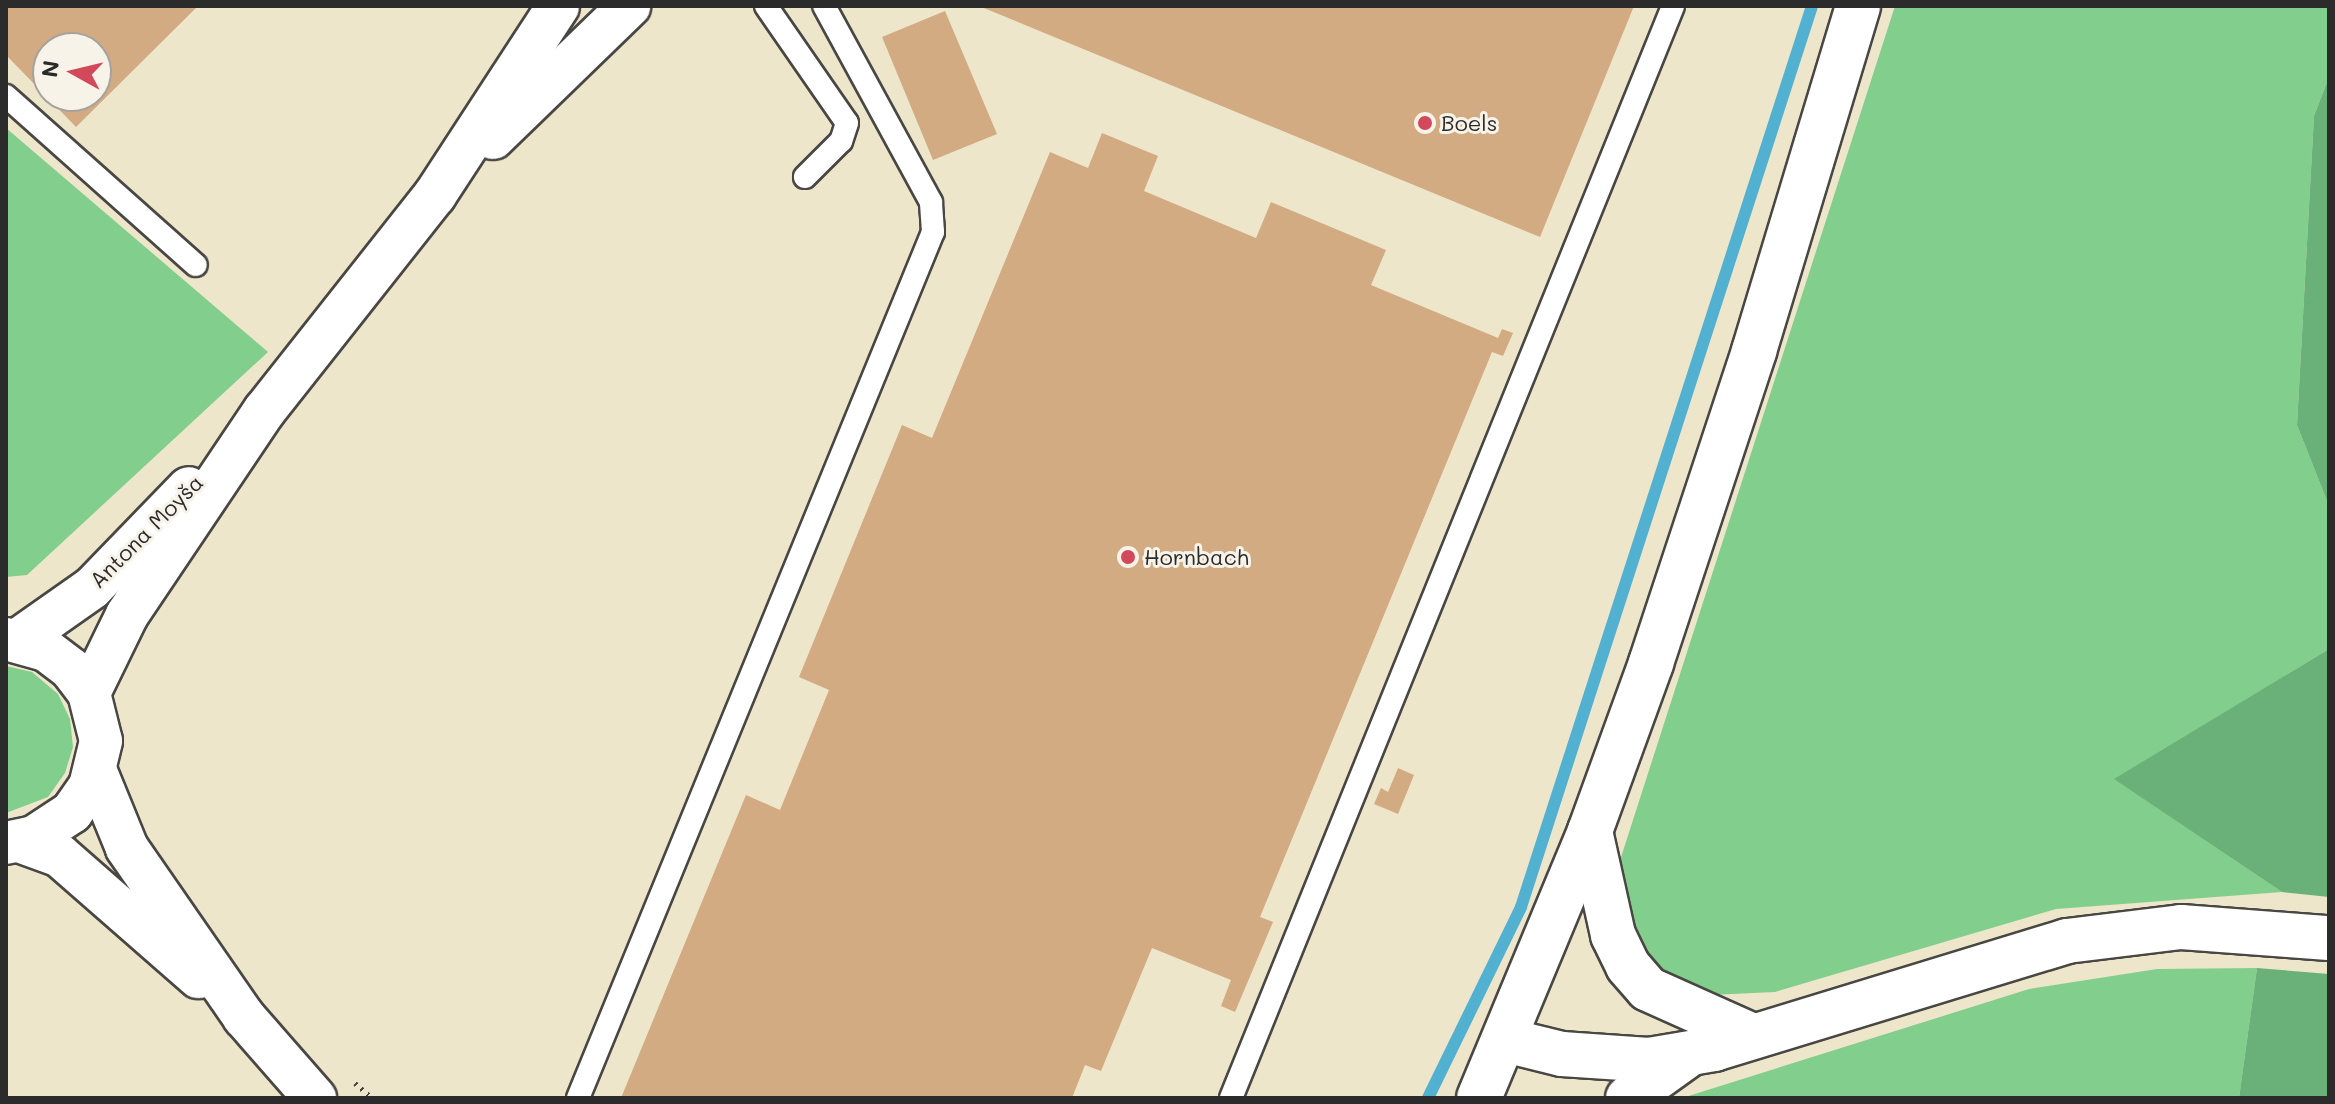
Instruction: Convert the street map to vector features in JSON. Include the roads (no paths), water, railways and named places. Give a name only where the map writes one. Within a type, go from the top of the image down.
[{"type":"street","name":"Antona Moyša","points":[[89,693],[127,615],[265,410],[435,195],[558,6]]},
{"type":"street","name":"Antona Moyša","points":[[435,195],[629,6]]},
{"type":"street","points":[[1479,1098],[1590,831],[1754,351],[1858,6]]},
{"type":"street","name":"Antona Moyša","points":[[12,639],[92,588],[265,410]]},
{"type":"street","points":[[12,639],[60,658],[89,693],[100,724],[96,772],[82,800],[61,822],[12,842]]},
{"type":"street","points":[[96,772],[127,848],[244,1017]]},
{"type":"street","points":[[1590,831],[1613,935],[1628,966],[1648,989],[1753,1036]]},
{"type":"street","points":[[12,842],[60,856],[244,1017],[332,1088]]},
{"type":"street","points":[[1505,1040],[1562,1054],[1619,1060],[1688,1055],[2067,941],[2181,927],[2329,938]]},
{"type":"street","points":[[1628,1098],[1688,1055]]},
{"type":"lane","points":[[766,6],[847,123],[841,141],[805,177]]},
{"type":"lane","points":[[578,1098],[933,232],[931,202],[824,6]]},
{"type":"lane","points":[[1231,1098],[1673,6]]},
{"type":"lane","points":[[6,96],[196,265]]},
{"type":"waterway","points":[[1428,1098],[1521,907],[1812,6]]},
{"type":"place","name":"Boels","points":[[1425,123]]},
{"type":"place","name":"Hornbach","points":[[1128,557]]}]
